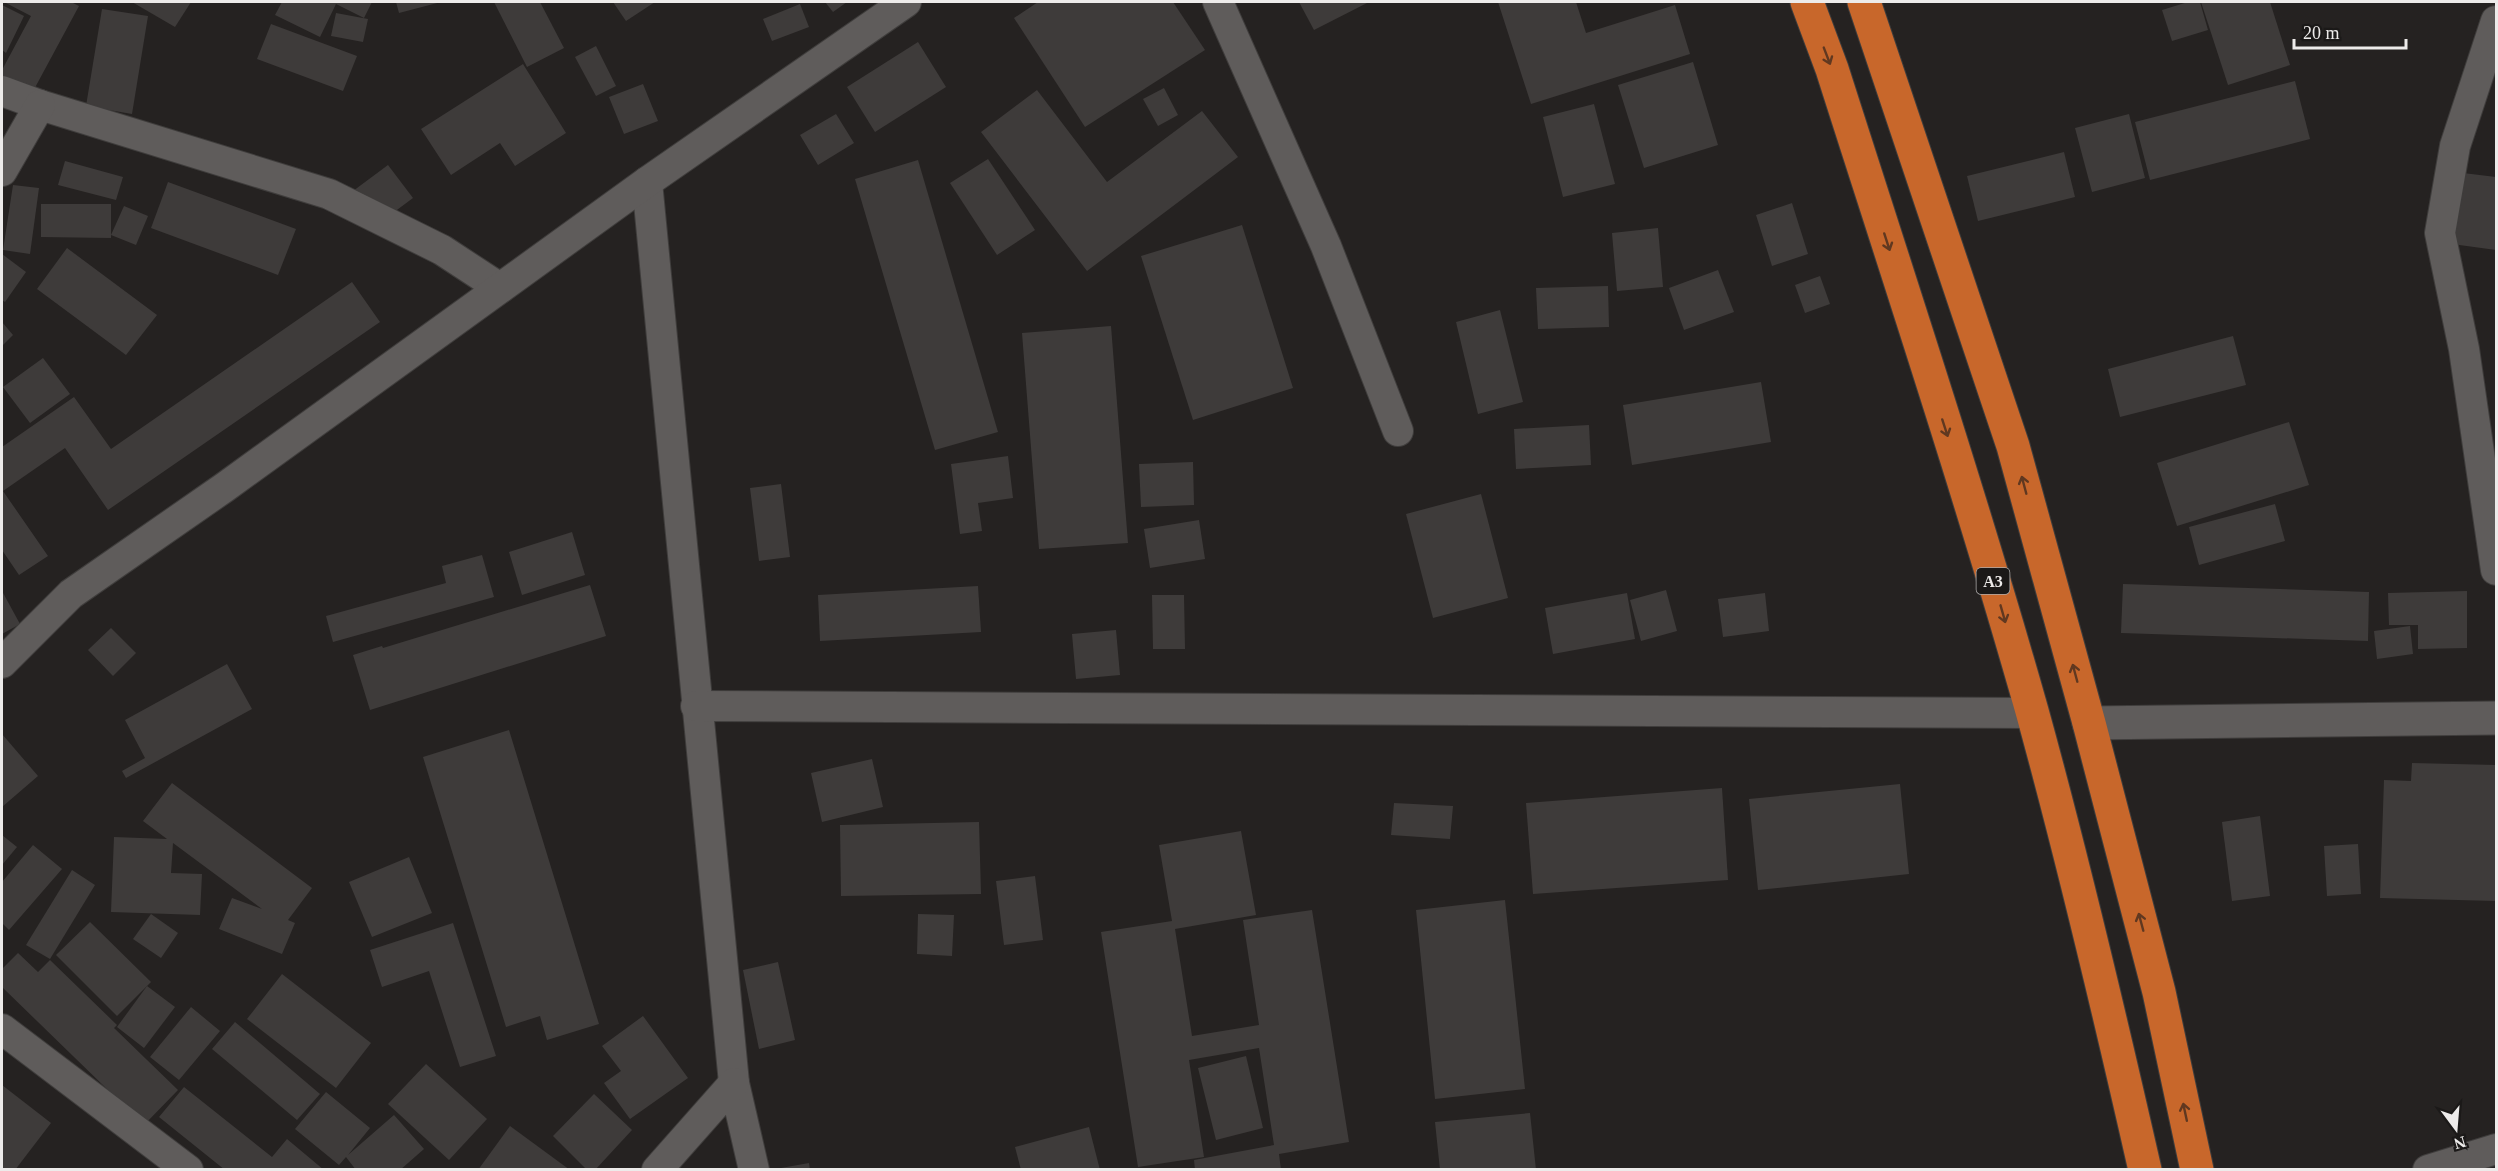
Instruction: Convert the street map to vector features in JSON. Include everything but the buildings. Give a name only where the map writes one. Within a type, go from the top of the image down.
[{"type":"highway","name":"A3","points":[[1807,2],[1832,69],[1985,552],[2032,713],[2109,1013],[2145,1170]]},
{"type":"highway","points":[[1864,2],[2013,446],[2089,723],[2159,992],[2197,1170]]},
{"type":"street","points":[[2,663],[71,594],[225,487],[647,182],[906,2]]},
{"type":"street","points":[[1218,2],[1326,246],[1398,431]]},
{"type":"street","points":[[2496,21],[2455,146],[2440,233],[2464,348],[2496,570]]},
{"type":"street","points":[[2,91],[40,105],[329,194],[442,250],[500,288]]},
{"type":"street","points":[[2,171],[40,105]]},
{"type":"street","points":[[647,182],[734,1083],[754,1170]]},
{"type":"street","points":[[696,706],[2032,713]]},
{"type":"street","points":[[2089,723],[2496,718]]},
{"type":"street","points":[[2,1029],[188,1170]]},
{"type":"street","points":[[657,1170],[734,1083]]},
{"type":"street","points":[[2428,1170],[2496,1149]]}]
